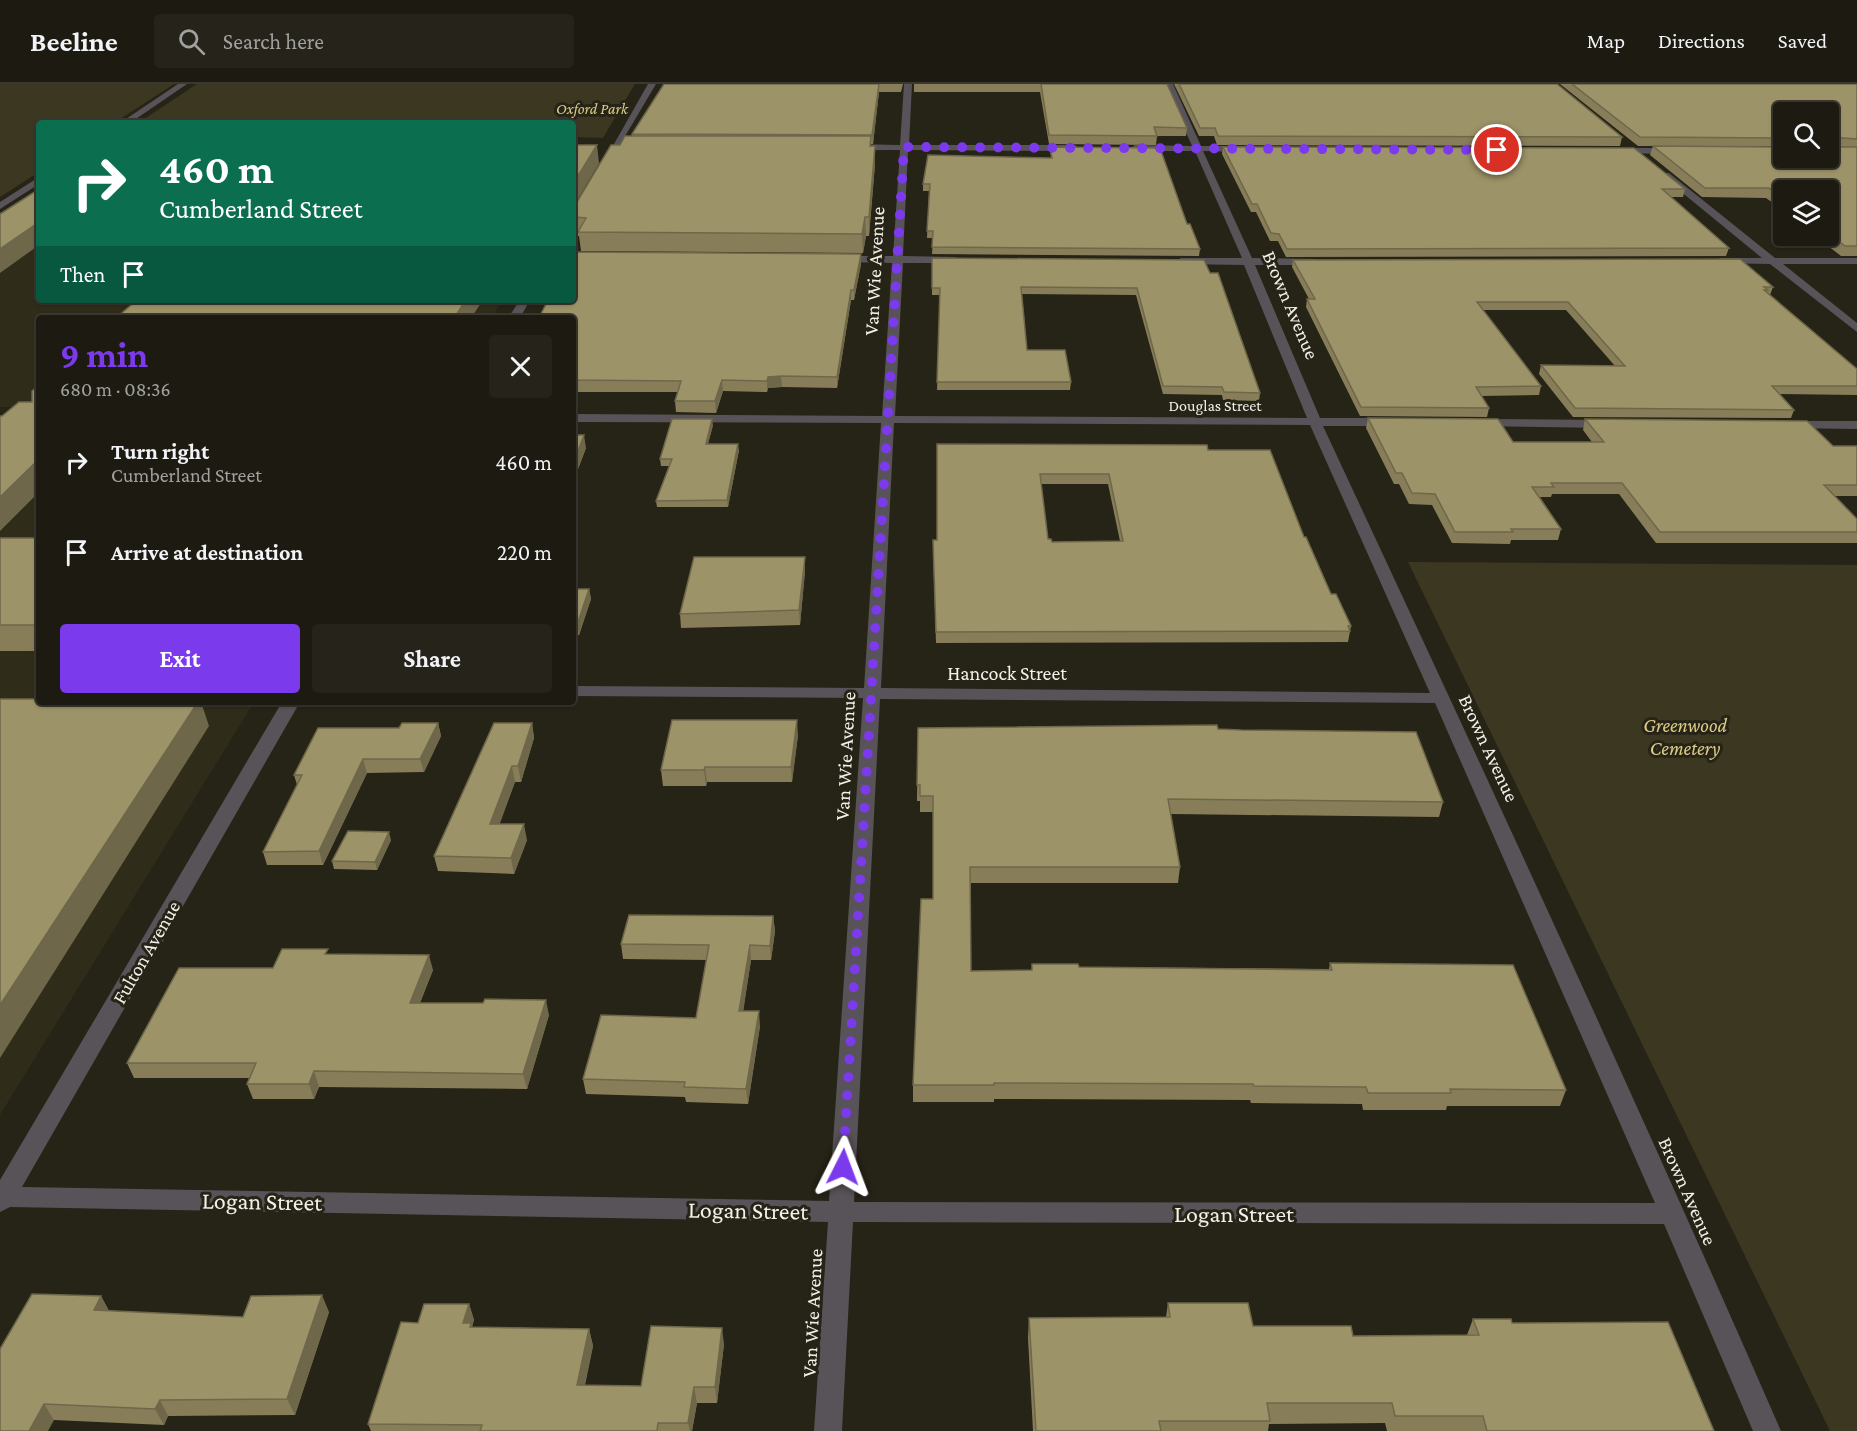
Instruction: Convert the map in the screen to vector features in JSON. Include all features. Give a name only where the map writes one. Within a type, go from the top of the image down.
[{"type":"street","points":[[129,120],[183,84]]},
{"type":"street","points":[[597,178],[652,84]]},
{"type":"street","name":"Van Wie Avenue","points":[[828,1431],[908,84]]},
{"type":"street","name":"Brown Avenue","points":[[1169,84],[1248,261],[1315,422],[1674,1214],[1767,1431]]},
{"type":"street","points":[[1618,137],[1645,159]]},
{"type":"street","points":[[615,147],[626,147]]},
{"type":"street","points":[[834,147],[1080,148]]},
{"type":"street","points":[[1127,148],[1256,149]]},
{"type":"street","points":[[1600,151],[1681,151]]},
{"type":"street","points":[[1654,166],[1857,329]]},
{"type":"street","points":[[0,206],[36,182]]},
{"type":"street","points":[[828,259],[968,260]]},
{"type":"street","points":[[1167,261],[1330,262]]},
{"type":"street","points":[[1713,261],[1857,261]]},
{"type":"street","name":"Douglas Street","points":[[576,418],[1409,423]]},
{"type":"street","points":[[1468,423],[1621,424]]},
{"type":"street","points":[[1774,424],[1857,425]]},
{"type":"street","name":"Hancock Street","points":[[576,691],[1442,698]]},
{"type":"street","name":"Fulton Avenue","points":[[1,1199],[289,705]]},
{"type":"street","name":"Logan Street","points":[[1,1199],[841,1212],[1674,1214]]},
{"type":"shaded area","points":[[36,192],[36,303],[501,303],[493,315],[36,315],[36,407],[0,407],[0,216]]},
{"type":"shaded area","points":[[0,433],[36,434],[36,705],[252,705],[0,1115]]},
{"type":"green space","points":[[0,84],[174,84],[119,120],[36,120],[36,174],[0,197]]},
{"type":"green space","name":"Oxford Park","points":[[197,84],[635,84],[603,138],[576,137],[576,120],[143,120]]},
{"type":"green space","name":"Greenwood Cemetery","points":[[1408,562],[1857,565],[1857,1431],[1830,1431]]},
{"type":"building","points":[[664,84],[879,84],[872,135],[632,134]]},
{"type":"building","points":[[1041,84],[1167,84],[1187,128],[1154,127],[1157,136],[1049,135]]},
{"type":"building","points":[[1179,84],[1557,84],[1622,137],[1218,136],[1215,128],[1200,128]]},
{"type":"building","points":[[1572,84],[1857,84],[1857,139],[1839,138],[1839,102],[1773,102],[1773,138],[1640,137]]},
{"type":"building","points":[[625,136],[871,136],[870,146],[875,146],[869,217],[865,217],[862,234],[578,232],[586,218],[576,217],[576,202],[611,145],[620,145]]},
{"type":"building","points":[[576,145],[597,145],[576,179]]},
{"type":"building","points":[[1653,146],[1773,147],[1773,168],[1839,168],[1839,147],[1857,147],[1857,246],[1845,246],[1839,241],[1839,180],[1773,180],[1773,191],[1769,188],[1705,188]]},
{"type":"building","points":[[1050,147],[1160,148],[1187,224],[1190,224],[1200,249],[932,247],[933,231],[927,231],[930,184],[923,184],[928,155],[1052,158]]},
{"type":"building","points":[[1223,147],[1634,148],[1685,189],[1662,189],[1729,248],[1287,249],[1279,234],[1271,233],[1257,204],[1252,204]]},
{"type":"building","points":[[36,191],[36,224],[0,249],[0,214]]},
{"type":"building","points":[[576,252],[861,254],[854,290],[851,290],[837,377],[781,376],[768,377],[767,381],[722,380],[715,401],[675,401],[681,381],[576,380],[576,315],[540,315],[546,303],[576,303]]},
{"type":"building","points":[[932,258],[1204,260],[1210,273],[1218,273],[1260,393],[1224,392],[1222,387],[1163,386],[1137,288],[1021,287],[1027,350],[1065,350],[1071,382],[937,382],[940,288],[932,288]]},
{"type":"building","points":[[1740,259],[1773,287],[1764,287],[1768,290],[1764,290],[1857,369],[1857,386],[1772,386],[1794,410],[1575,408],[1541,365],[1625,366],[1568,302],[1477,302],[1541,386],[1476,387],[1489,408],[1361,407],[1307,299],[1315,299],[1293,260]]},
{"type":"building","points":[[134,303],[464,303],[456,315],[120,315]]},
{"type":"building","points":[[36,388],[36,462],[0,497],[0,416],[19,402],[32,402],[32,391]]},
{"type":"building","points":[[1368,418],[1498,419],[1513,442],[1604,442],[1585,419],[1807,421],[1833,446],[1857,446],[1857,485],[1824,485],[1857,519],[1857,532],[1660,532],[1622,483],[1551,483],[1554,487],[1532,487],[1561,529],[1455,532],[1435,494],[1412,493],[1402,473],[1396,473]]},
{"type":"building","points":[[672,419],[712,419],[706,444],[738,444],[727,500],[656,501],[672,459],[660,459]]},
{"type":"building","points":[[576,435],[584,435],[576,456]]},
{"type":"building","points":[[937,444],[1207,445],[1208,450],[1270,450],[1304,537],[1306,537],[1331,594],[1336,594],[1351,626],[1348,626],[1350,631],[936,632],[933,540],[937,540]],"holes":[[[1040,474],[1109,474],[1123,541],[1052,542],[1048,539]]]},
{"type":"building","points":[[0,538],[36,538],[36,625],[0,625]]},
{"type":"building","points":[[694,557],[805,557],[799,610],[680,614]]},
{"type":"building","points":[[576,589],[589,589],[577,625]]},
{"type":"building","points":[[0,699],[36,699],[36,705],[196,705],[0,1005]]},
{"type":"building","points":[[672,720],[797,720],[791,767],[705,767],[704,770],[661,770]]},
{"type":"building","points":[[402,723],[438,723],[420,759],[363,759],[319,851],[263,852],[302,775],[294,775],[318,728],[399,728]]},
{"type":"building","points":[[494,723],[532,723],[518,766],[512,766],[490,824],[524,824],[511,858],[434,856]]},
{"type":"building","points":[[1217,725],[1218,729],[1241,730],[1416,732],[1443,802],[1168,799],[1180,867],[970,867],[971,971],[1032,970],[1032,964],[1078,964],[1079,967],[1332,970],[1330,963],[1513,965],[1566,1090],[1450,1089],[1451,1093],[1368,1093],[1366,1087],[1254,1086],[1253,1084],[913,1085],[921,899],[933,899],[933,796],[920,796],[920,785],[917,785],[918,728]]},
{"type":"building","points":[[348,831],[389,832],[375,862],[332,861]]},
{"type":"building","points":[[629,915],[773,916],[770,946],[750,945],[739,1011],[759,1011],[746,1089],[684,1087],[685,1082],[583,1079],[601,1015],[696,1018],[709,945],[621,944]]},
{"type":"building","points":[[282,949],[328,949],[325,954],[429,955],[410,1003],[483,1003],[485,999],[546,1000],[523,1074],[314,1071],[309,1084],[247,1084],[256,1063],[127,1063],[179,968],[273,968]]},
{"type":"building","points":[[32,1294],[101,1296],[94,1310],[243,1317],[251,1296],[322,1295],[287,1399],[160,1400],[155,1409],[44,1404],[29,1431],[0,1431],[0,1349]]},
{"type":"building","points":[[1168,1303],[1248,1303],[1253,1326],[1351,1326],[1353,1336],[1479,1335],[1473,1319],[1511,1319],[1512,1323],[1668,1322],[1714,1431],[1487,1431],[1483,1416],[1395,1416],[1392,1403],[1267,1403],[1270,1421],[1159,1421],[1161,1431],[1036,1431],[1029,1318],[1170,1317]]},
{"type":"building","points":[[424,1304],[469,1304],[463,1323],[471,1323],[470,1327],[589,1329],[577,1385],[641,1386],[651,1326],[722,1328],[715,1387],[694,1387],[688,1423],[658,1423],[657,1431],[480,1431],[482,1425],[368,1424],[401,1322],[418,1323]]},
{"type":"route","points":[[843,1167],[904,147],[1497,150]]}]
